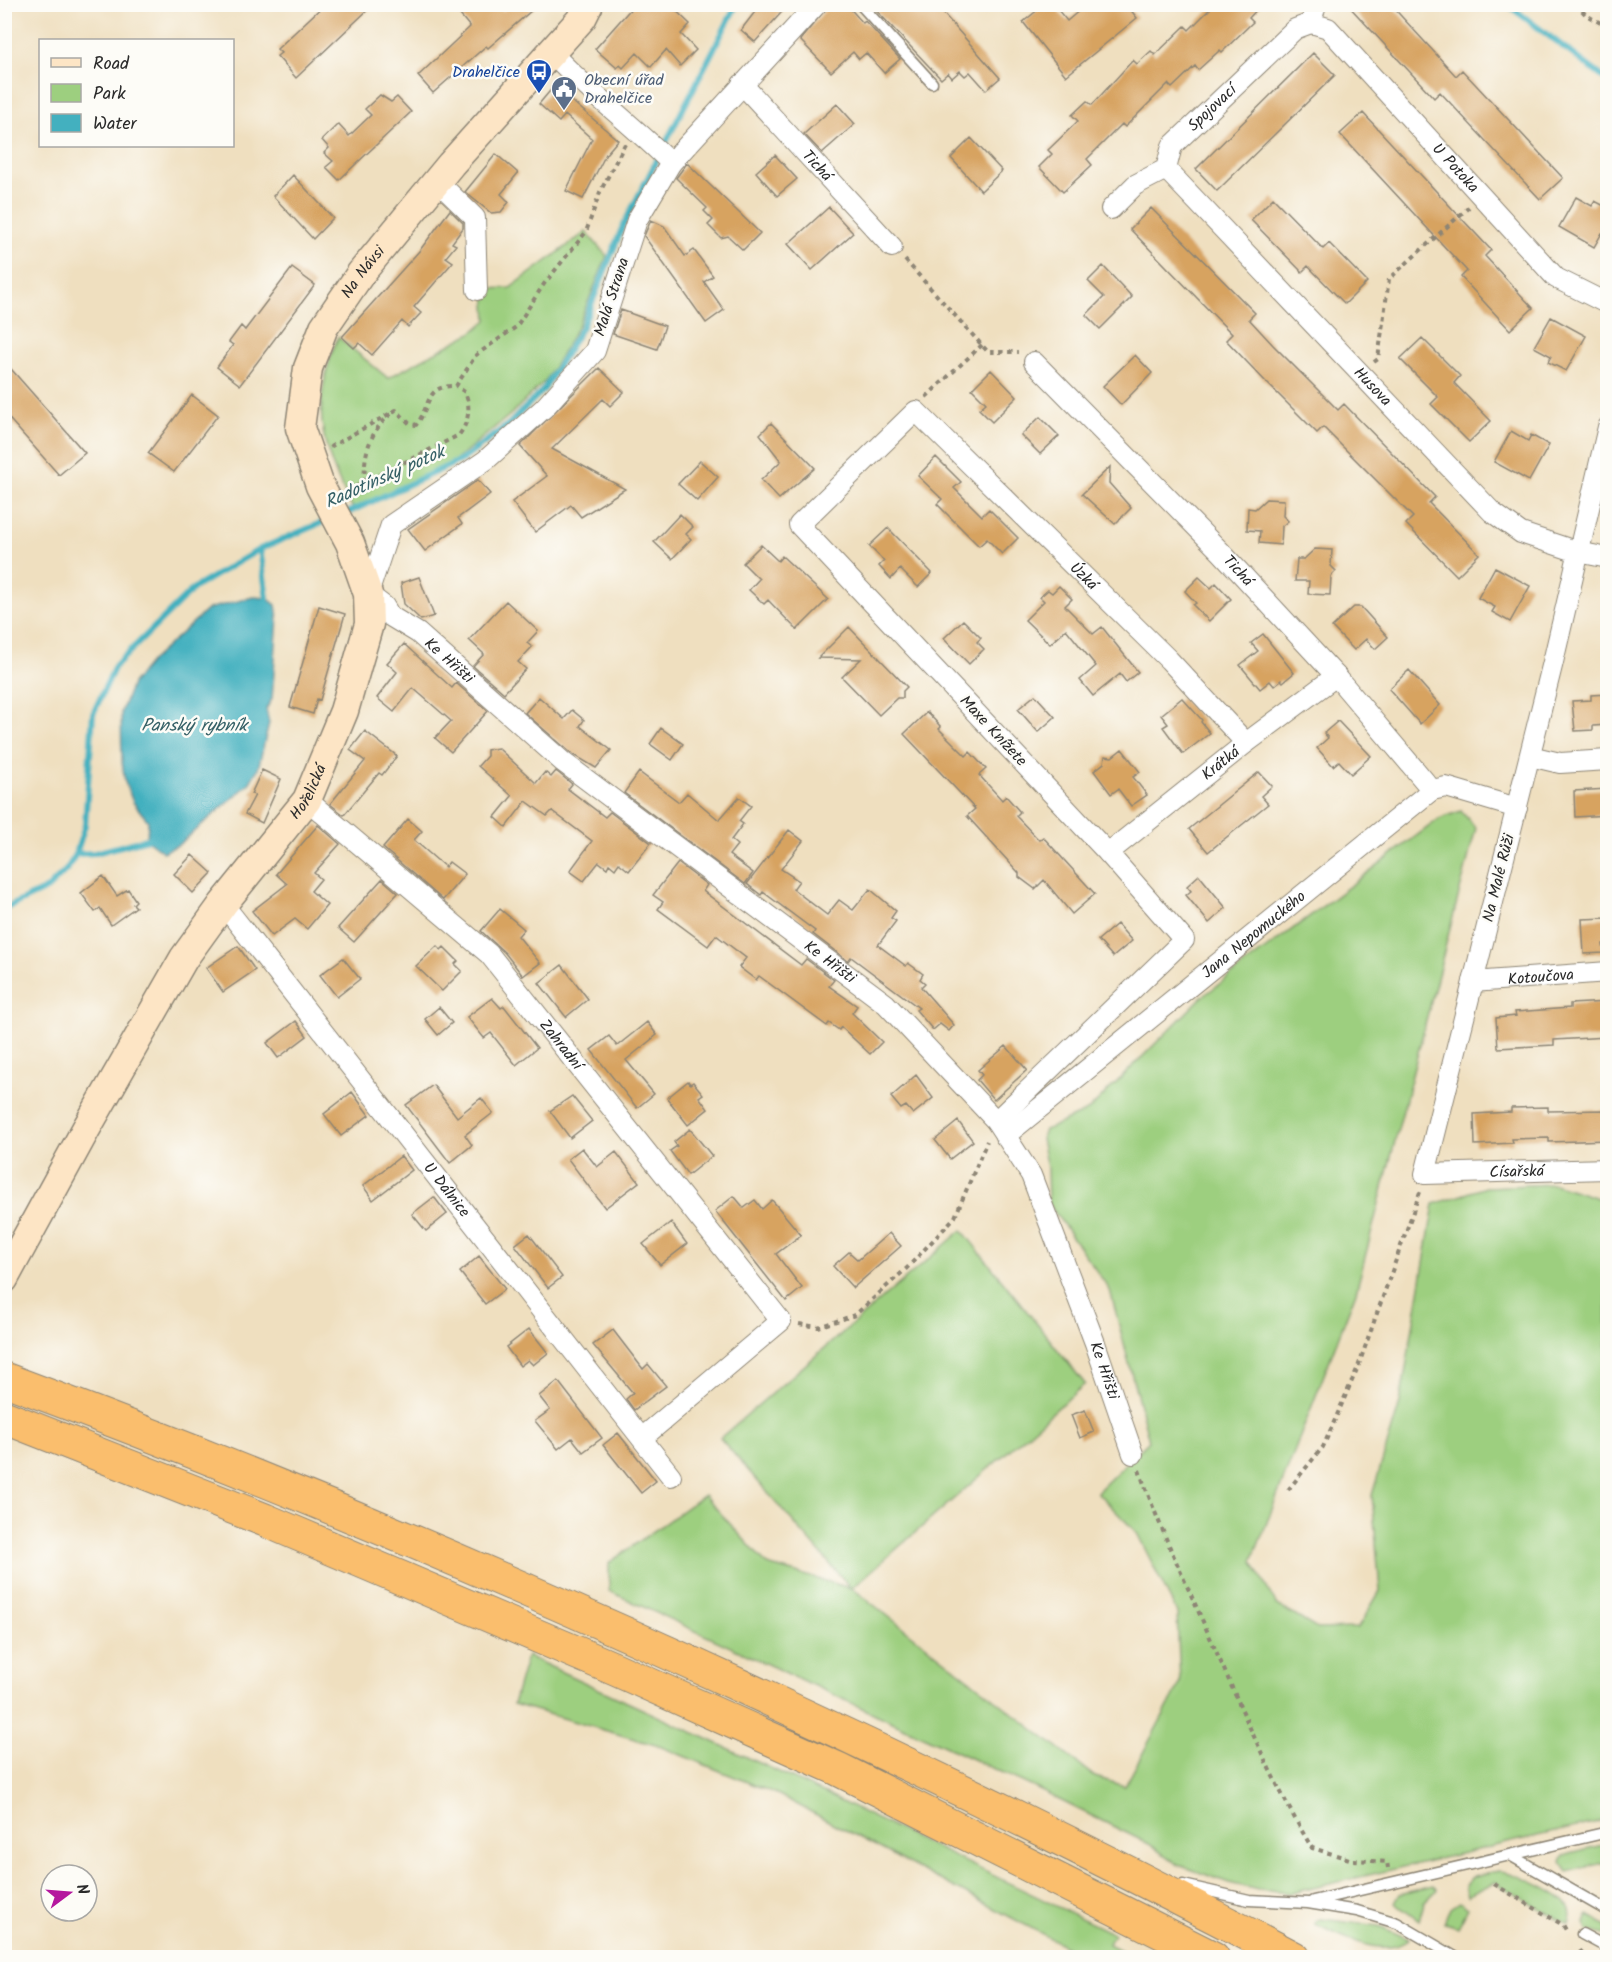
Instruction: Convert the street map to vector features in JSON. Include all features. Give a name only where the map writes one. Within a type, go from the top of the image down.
[{"type":"highway","points":[[12,1382],[284,1487],[544,1596],[883,1752],[1123,1868],[1294,1958]]},
{"type":"highway","points":[[4,1417],[265,1520],[626,1673],[838,1769],[1213,1958]]},
{"type":"main road","name":"Na Návsi","points":[[368,594],[330,490],[300,428],[308,368],[330,318],[361,273],[437,181],[550,51],[582,18],[590,4]]},
{"type":"main road","name":"Hořelická","points":[[4,1279],[86,1129],[184,958],[223,904],[307,800],[344,711],[369,624],[368,594]]},
{"type":"street","name":"Malá Strana","points":[[368,594],[391,525],[486,460],[544,408],[595,351],[637,220],[669,161],[817,4]]},
{"type":"street","name":"Spojovací","points":[[1166,169],[1172,146],[1313,14]]},
{"type":"street","name":"U Potoka","points":[[1313,14],[1556,278],[1608,304]]},
{"type":"street","points":[[550,51],[577,80],[635,128],[669,161]]},
{"type":"street","name":"Tichá","points":[[742,84],[892,247]]},
{"type":"street","points":[[1111,209],[1135,185],[1166,169]]},
{"type":"street","name":"Husova","points":[[1166,169],[1361,377],[1492,512],[1521,533],[1578,552],[1608,558]]},
{"type":"street","points":[[437,181],[475,218],[477,290]]},
{"type":"street","name":"Tichá","points":[[1034,362],[1221,552],[1336,676],[1432,790]]},
{"type":"street","name":"Maxe Knížete","points":[[916,411],[799,525],[1108,854],[1184,940],[1001,1128]]},
{"type":"street","name":"Úzká","points":[[916,411],[1169,660],[1246,743]]},
{"type":"street","points":[[1578,552],[1608,428]]},
{"type":"street","name":"Na Malé Růži","points":[[1425,1174],[1530,756],[1578,552]]},
{"type":"street","name":"Ke Hřišti","points":[[368,594],[384,606],[390,616],[418,633],[563,762],[886,1004],[1001,1128],[1031,1174],[1095,1343],[1133,1454]]},
{"type":"street","name":"Krátká","points":[[1108,854],[1246,743],[1336,676]]},
{"type":"street","points":[[1530,756],[1560,763],[1608,760]]},
{"type":"street","points":[[1432,790],[1446,787],[1517,808]]},
{"type":"street","name":"Jana Nepomuckého","points":[[1001,1128],[1432,790]]},
{"type":"street","name":"Zahradní","points":[[307,800],[489,954],[781,1322]]},
{"type":"street","name":"U Dálnice","points":[[223,904],[671,1476]]},
{"type":"street","name":"Kotoučova","points":[[1473,982],[1608,972]]},
{"type":"street","name":"Císařská","points":[[1425,1174],[1608,1169]]},
{"type":"street","points":[[642,1438],[781,1322]]},
{"type":"lane","points":[[860,4],[932,83]]},
{"type":"lane","points":[[1308,1903],[1608,1832]]},
{"type":"lane","points":[[1510,1855],[1608,1911]]},
{"type":"lane","points":[[1123,1868],[1227,1896],[1271,1902],[1308,1903],[1357,1911],[1397,1923],[1457,1958]]},
{"type":"lane","points":[[1582,1934],[1608,1948]]},
{"type":"path","points":[[1576,4],[1586,15],[1608,27]]},
{"type":"path","points":[[456,386],[476,355],[516,327],[544,284],[586,232],[600,192],[635,128]]},
{"type":"path","points":[[1361,377],[1378,359],[1389,279],[1481,197]]},
{"type":"path","points":[[892,247],[988,352],[1016,351],[1026,354],[1034,362]]},
{"type":"path","points":[[916,411],[925,398],[982,345]]},
{"type":"path","points":[[330,490],[365,482],[459,435],[469,407],[465,392],[456,386],[441,387],[434,391],[416,425],[410,424],[396,410]]},
{"type":"path","points":[[323,450],[396,410]]},
{"type":"path","points":[[365,482],[369,440],[378,425],[396,410]]},
{"type":"path","points":[[781,1322],[818,1327],[855,1315],[907,1268],[955,1217],[1001,1128]]},
{"type":"path","points":[[1288,1490],[1323,1447],[1328,1437],[1358,1367],[1416,1211],[1425,1174]]},
{"type":"path","points":[[1133,1454],[1155,1514],[1243,1715],[1291,1814],[1312,1848],[1353,1860],[1387,1862],[1391,1884]]},
{"type":"path","points":[[1494,1884],[1563,1925],[1566,1930]]},
{"type":"green space","points":[[586,232],[607,256],[578,326],[547,379],[511,414],[453,462],[353,509],[332,464],[322,424],[321,405],[324,384],[338,337],[388,378],[473,332],[487,320],[485,289],[510,288]]},
{"type":"green space","points":[[1461,811],[1476,828],[1356,1292],[1252,1561],[1276,1604],[1317,1629],[1358,1628],[1380,1591],[1372,1495],[1400,1403],[1434,1204],[1486,1187],[1554,1184],[1607,1201],[1607,1820],[1291,1893],[1258,1890],[1229,1883],[1179,1865],[1149,1844],[1033,1787],[609,1591],[609,1563],[704,1495],[767,1565],[851,1588],[720,1438],[962,1230],[1085,1384],[852,1588],[1095,1777],[1125,1786],[1180,1684],[1177,1613],[1137,1533],[1097,1492],[1149,1441],[1110,1290],[1048,1203],[1047,1168],[1041,1139],[1045,1130],[1089,1110],[1202,997],[1439,819]]},
{"type":"green space","points":[[527,1656],[790,1777],[1114,1934],[1109,1944],[1134,1957],[1086,1957],[779,1795],[659,1746],[513,1704]]},
{"type":"green space","points":[[1607,1844],[1607,1862],[1568,1872],[1561,1862],[1563,1856],[1569,1853]]},
{"type":"green space","points":[[1498,1871],[1525,1879],[1565,1902],[1570,1909],[1569,1925],[1495,1882],[1467,1896],[1465,1887],[1471,1878]]},
{"type":"green space","points":[[1433,1886],[1437,1890],[1424,1903],[1419,1921],[1395,1903],[1400,1894]]},
{"type":"green space","points":[[1459,1902],[1468,1908],[1458,1927],[1444,1923],[1450,1908]]},
{"type":"green space","points":[[1588,1915],[1607,1926],[1607,1936],[1587,1930],[1585,1923]]},
{"type":"green space","points":[[1321,1919],[1379,1926],[1409,1939],[1399,1945],[1376,1947],[1350,1940],[1315,1924]]},
{"type":"water","name":"Panský rybník","points":[[253,597],[267,598],[276,605],[278,618],[272,699],[266,709],[269,723],[258,769],[249,784],[178,845],[163,852],[147,840],[148,821],[133,802],[125,782],[122,762],[121,712],[132,684],[151,661],[208,609]]},
{"type":"building","points":[[325,4],[374,4],[296,78],[277,56],[281,53],[277,49]]},
{"type":"building","points":[[451,4],[497,4],[503,11],[511,4],[539,4],[488,48],[486,46],[433,93],[418,76],[470,27]]},
{"type":"building","points":[[635,4],[669,4],[690,24],[681,34],[696,50],[680,66],[666,50],[651,67],[637,53],[623,68],[620,65],[617,68],[595,49]]},
{"type":"building","points":[[761,4],[789,4],[755,42],[741,30]]},
{"type":"building","points":[[830,4],[846,4],[900,59],[884,73],[866,53],[859,59],[853,52],[831,72],[800,40]]},
{"type":"building","points":[[885,4],[935,4],[1000,78],[986,90],[970,72],[965,76],[960,71],[952,78],[948,73],[941,79],[877,11]]},
{"type":"building","points":[[1045,4],[1053,4],[1067,21],[1087,4],[1126,4],[1137,18],[1066,76],[1023,22]]},
{"type":"building","points":[[1215,4],[1262,4],[1249,18],[1253,22],[1222,52],[1220,50],[1198,70],[1195,66],[1172,88],[1168,84],[1125,127],[1122,124],[1087,159],[1092,165],[1063,192],[1039,167],[1052,154],[1048,150],[1078,121],[1072,115],[1087,101],[1092,105],[1133,60],[1137,64],[1151,51],[1155,55],[1185,26],[1189,30]]},
{"type":"building","points":[[1347,4],[1390,4],[1456,76],[1462,70],[1563,178],[1540,199],[1440,92],[1434,98]]},
{"type":"building","points":[[1313,53],[1335,75],[1217,191],[1196,169]]},
{"type":"building","points":[[554,86],[618,140],[606,154],[583,199],[566,191],[592,139],[565,115],[559,122],[539,104]]},
{"type":"building","points":[[380,95],[391,102],[397,97],[411,112],[339,180],[326,167],[333,161],[324,153],[329,148],[322,140],[338,124],[349,136],[371,115],[365,109]]},
{"type":"building","points":[[837,104],[855,124],[822,153],[804,134]]},
{"type":"building","points":[[1363,113],[1491,250],[1485,256],[1533,308],[1510,330],[1461,277],[1467,271],[1340,134]]},
{"type":"building","points":[[971,138],[1002,171],[981,191],[951,158]]},
{"type":"building","points":[[496,154],[518,173],[501,194],[509,202],[501,212],[491,213],[465,192]]},
{"type":"building","points":[[775,155],[797,179],[777,196],[756,172]]},
{"type":"building","points":[[687,163],[760,233],[743,250],[728,236],[721,238],[708,225],[713,220],[704,211],[707,208],[676,178]]},
{"type":"building","points":[[293,175],[333,218],[313,239],[273,196]]},
{"type":"building","points":[[1576,197],[1592,206],[1595,201],[1608,208],[1608,236],[1602,233],[1594,247],[1559,227]]},
{"type":"building","points":[[1273,198],[1323,249],[1329,243],[1367,282],[1345,304],[1308,266],[1302,272],[1251,220]]},
{"type":"building","points":[[829,207],[853,233],[812,270],[788,244]]},
{"type":"building","points":[[1151,208],[1255,313],[1249,319],[1273,345],[1338,410],[1344,404],[1435,497],[1429,503],[1479,554],[1457,576],[1406,524],[1413,517],[1323,427],[1317,433],[1267,383],[1226,340],[1232,334],[1130,229]]},
{"type":"building","points":[[450,210],[463,223],[463,228],[452,243],[456,245],[446,257],[453,262],[414,307],[421,313],[408,327],[402,321],[372,355],[359,343],[354,348],[342,337],[420,250]]},
{"type":"building","points":[[651,220],[664,226],[685,256],[694,250],[713,276],[704,282],[724,310],[706,323],[644,236]]},
{"type":"building","points":[[1103,266],[1132,297],[1100,329],[1086,315],[1104,297],[1088,281]]},
{"type":"building","points":[[292,268],[315,285],[240,385],[217,367],[233,345],[229,342],[241,326],[245,330]]},
{"type":"building","points":[[621,310],[665,326],[657,349],[613,334]]},
{"type":"building","points":[[1551,317],[1586,336],[1566,371],[1548,362],[1551,356],[1534,347]]},
{"type":"building","points":[[1422,338],[1460,376],[1454,383],[1491,421],[1469,442],[1431,404],[1438,397],[1400,359]]},
{"type":"building","points":[[1135,355],[1152,373],[1121,405],[1103,386]]},
{"type":"building","points":[[4,361],[85,453],[59,475],[4,413]]},
{"type":"building","points":[[599,368],[624,392],[610,406],[603,399],[552,449],[625,489],[581,517],[571,505],[535,532],[512,502],[547,476],[520,446]]},
{"type":"building","points":[[991,370],[1017,397],[992,422],[979,409],[986,403],[972,389]]},
{"type":"building","points":[[192,395],[218,415],[174,472],[148,453]]},
{"type":"building","points":[[1040,417],[1059,436],[1040,454],[1021,435]]},
{"type":"building","points":[[771,423],[815,468],[779,499],[761,480],[781,461],[760,434]]},
{"type":"building","points":[[1511,431],[1528,441],[1531,435],[1549,445],[1529,481],[1494,462]]},
{"type":"building","points":[[936,457],[961,482],[954,488],[982,516],[989,509],[1018,538],[1002,554],[987,539],[979,546],[937,504],[942,499],[918,476]]},
{"type":"building","points":[[700,461],[718,477],[697,501],[678,484]]},
{"type":"building","points":[[1110,467],[1109,483],[1131,508],[1115,524],[1082,494]]},
{"type":"building","points":[[478,480],[490,494],[458,518],[462,524],[425,551],[408,529]]},
{"type":"building","points":[[1266,499],[1284,500],[1283,516],[1288,521],[1282,526],[1281,545],[1259,543],[1260,531],[1247,530],[1248,508],[1255,509]]},
{"type":"building","points":[[680,514],[693,527],[686,534],[691,539],[672,559],[654,542]]},
{"type":"building","points":[[888,528],[932,573],[918,587],[900,569],[891,579],[879,566],[884,561],[869,546]]},
{"type":"building","points":[[761,545],[778,561],[782,556],[828,599],[797,630],[768,600],[764,604],[749,590],[759,579],[743,563]]},
{"type":"building","points":[[1315,549],[1332,550],[1331,566],[1336,571],[1331,576],[1330,595],[1308,594],[1309,581],[1295,581],[1297,559],[1304,559]]},
{"type":"building","points":[[1495,567],[1530,586],[1510,622],[1492,612],[1495,607],[1478,598]]},
{"type":"building","points":[[419,577],[434,616],[421,620],[404,604],[401,583]]},
{"type":"building","points":[[1199,577],[1211,588],[1216,583],[1231,599],[1209,621],[1193,605],[1196,603],[1185,591]]},
{"type":"building","points":[[1059,586],[1072,599],[1065,606],[1093,634],[1102,627],[1138,672],[1126,682],[1120,674],[1093,696],[1080,680],[1096,666],[1066,629],[1050,644],[1025,620],[1044,601],[1040,597],[1048,590],[1052,593]]},
{"type":"building","points":[[506,601],[538,631],[527,643],[532,647],[518,662],[526,669],[504,693],[473,666],[484,654],[469,640]]},
{"type":"building","points":[[319,606],[345,614],[320,700],[317,699],[313,714],[290,707]]},
{"type":"building","points":[[1354,607],[1361,607],[1388,637],[1375,649],[1366,639],[1354,650],[1332,627]]},
{"type":"building","points":[[963,620],[981,638],[977,642],[984,649],[969,664],[944,638]]},
{"type":"building","points":[[849,627],[907,687],[903,691],[903,698],[897,698],[879,715],[842,677],[861,659],[818,658]]},
{"type":"building","points":[[1263,634],[1294,673],[1283,682],[1281,680],[1274,686],[1270,681],[1260,689],[1240,665],[1258,651],[1251,643]]},
{"type":"building","points":[[404,644],[452,688],[456,683],[488,711],[451,752],[435,738],[451,721],[413,688],[394,712],[377,698],[397,672],[387,663]]},
{"type":"building","points":[[1409,670],[1440,705],[1420,724],[1389,689]]},
{"type":"building","points":[[1608,694],[1608,725],[1593,726],[1593,730],[1575,731],[1572,701],[1591,700],[1591,695]]},
{"type":"building","points":[[1035,695],[1055,717],[1038,732],[1018,709]]},
{"type":"building","points":[[539,697],[564,719],[572,710],[584,720],[580,726],[611,750],[596,768],[571,753],[525,713]]},
{"type":"building","points":[[1182,698],[1202,720],[1201,722],[1210,733],[1183,754],[1163,727],[1168,724],[1161,715]]},
{"type":"building","points":[[927,712],[941,727],[939,729],[966,756],[970,752],[986,769],[979,775],[1002,800],[1006,796],[1020,812],[1016,816],[1039,840],[1043,837],[1095,894],[1072,914],[1044,880],[1035,889],[1019,877],[1019,873],[967,816],[975,809],[904,734]]},
{"type":"building","points":[[1338,721],[1371,756],[1351,774],[1339,761],[1333,766],[1317,748],[1328,738],[1324,733]]},
{"type":"building","points":[[661,728],[683,744],[672,760],[650,744]]},
{"type":"building","points":[[365,731],[397,756],[382,775],[379,773],[344,815],[330,804],[365,761],[350,750]]},
{"type":"building","points":[[498,748],[536,783],[545,772],[551,777],[556,771],[572,784],[568,789],[605,817],[610,812],[651,843],[629,871],[619,863],[615,869],[609,864],[607,868],[599,862],[584,881],[570,871],[592,841],[552,811],[547,816],[526,801],[506,827],[495,817],[512,796],[478,766],[487,756],[487,750]]},
{"type":"building","points":[[1122,749],[1140,772],[1133,777],[1147,795],[1131,806],[1118,789],[1111,794],[1094,771],[1104,763],[1105,756],[1112,757]]},
{"type":"building","points":[[262,770],[281,779],[262,823],[245,814],[255,795],[251,794]]},
{"type":"building","points":[[639,772],[679,802],[687,793],[719,820],[739,797],[751,806],[739,821],[743,824],[731,840],[737,845],[729,855],[753,873],[745,884],[624,793]]},
{"type":"building","points":[[1259,772],[1272,786],[1261,796],[1268,804],[1208,852],[1189,829]]},
{"type":"building","points":[[1608,789],[1608,815],[1575,817],[1574,791]]},
{"type":"building","points":[[408,819],[422,831],[414,840],[445,867],[449,862],[465,874],[443,900],[383,848]]},
{"type":"building","points":[[318,825],[340,844],[314,873],[321,879],[311,891],[327,905],[307,929],[295,919],[272,936],[252,911],[287,884],[276,874]]},
{"type":"building","points":[[789,830],[803,841],[781,869],[799,881],[793,889],[827,915],[839,900],[853,910],[870,889],[896,911],[891,918],[896,921],[878,945],[906,966],[908,963],[923,974],[920,979],[925,983],[921,987],[954,1025],[949,1031],[940,1024],[933,1030],[916,1010],[919,1008],[851,957],[848,961],[813,934],[815,931],[763,892],[761,895],[747,884]]},
{"type":"building","points":[[192,855],[212,873],[193,893],[174,874]]},
{"type":"building","points":[[678,863],[707,885],[703,891],[801,965],[806,959],[834,980],[829,986],[857,1006],[852,1013],[882,1042],[870,1054],[841,1027],[839,1030],[829,1023],[827,1026],[759,976],[756,980],[739,967],[746,958],[716,935],[708,946],[658,909],[663,902],[653,895]]},
{"type":"building","points":[[1199,875],[1226,908],[1209,923],[1186,895],[1191,891],[1187,886]]},
{"type":"building","points":[[103,876],[117,896],[128,889],[136,901],[133,904],[136,907],[111,925],[100,908],[95,912],[81,893]]},
{"type":"building","points":[[382,879],[398,893],[354,942],[338,928]]},
{"type":"building","points":[[500,909],[524,929],[518,936],[540,963],[523,976],[505,953],[481,931]]},
{"type":"building","points":[[1608,918],[1608,944],[1603,944],[1604,953],[1584,954],[1582,919]]},
{"type":"building","points":[[1117,924],[1132,941],[1113,957],[1098,940]]},
{"type":"building","points":[[238,946],[255,970],[223,992],[206,968]]},
{"type":"building","points":[[437,946],[441,950],[444,947],[458,961],[455,964],[462,971],[442,991],[416,966]]},
{"type":"building","points":[[343,958],[360,979],[337,997],[320,975]]},
{"type":"building","points":[[562,965],[588,999],[566,1017],[539,983]]},
{"type":"building","points":[[492,998],[501,1008],[504,1006],[537,1048],[516,1065],[491,1033],[484,1038],[467,1017]]},
{"type":"building","points":[[1608,1002],[1608,1037],[1554,1040],[1554,1045],[1498,1048],[1496,1018],[1516,1016],[1515,1012],[1570,1008],[1570,1004]]},
{"type":"building","points":[[439,1007],[452,1023],[438,1035],[425,1019]]},
{"type":"building","points":[[296,1021],[307,1036],[278,1058],[267,1043]]},
{"type":"building","points":[[647,1022],[657,1035],[626,1060],[654,1094],[637,1108],[591,1050],[609,1036],[617,1046]]},
{"type":"building","points":[[1006,1046],[1027,1070],[994,1100],[977,1080],[982,1075],[978,1070]]},
{"type":"building","points":[[916,1075],[933,1098],[913,1114],[906,1106],[901,1109],[891,1097]]},
{"type":"building","points":[[688,1081],[690,1084],[693,1082],[703,1094],[699,1097],[708,1109],[688,1125],[667,1098]]},
{"type":"building","points":[[433,1085],[457,1117],[481,1098],[493,1113],[465,1135],[472,1145],[450,1163],[406,1105]]},
{"type":"building","points":[[352,1092],[369,1115],[341,1136],[324,1114]]},
{"type":"building","points":[[572,1096],[592,1121],[570,1138],[550,1111]]},
{"type":"building","points":[[1548,1107],[1548,1111],[1608,1110],[1608,1140],[1549,1142],[1549,1138],[1512,1139],[1513,1143],[1475,1145],[1474,1114],[1511,1112],[1511,1108]]},
{"type":"building","points":[[958,1121],[973,1141],[950,1159],[935,1140]]},
{"type":"building","points":[[690,1129],[712,1156],[688,1175],[670,1151],[677,1146],[674,1142]]},
{"type":"building","points":[[582,1148],[597,1167],[616,1152],[639,1182],[605,1208],[568,1159]]},
{"type":"building","points":[[401,1156],[412,1170],[373,1200],[363,1186]]},
{"type":"building","points":[[734,1196],[744,1208],[755,1200],[762,1209],[772,1200],[801,1235],[776,1254],[802,1288],[786,1301],[715,1211]]},
{"type":"building","points":[[434,1197],[447,1214],[426,1231],[412,1214]]},
{"type":"building","points":[[671,1222],[687,1244],[660,1265],[643,1244]]},
{"type":"building","points":[[889,1233],[901,1246],[853,1288],[833,1266],[849,1252],[858,1260]]},
{"type":"building","points":[[529,1234],[562,1277],[548,1288],[515,1245]]},
{"type":"building","points":[[479,1256],[505,1289],[485,1304],[460,1272]]},
{"type":"building","points":[[529,1329],[548,1353],[533,1365],[528,1360],[520,1366],[506,1347]]},
{"type":"building","points":[[613,1330],[643,1369],[648,1364],[666,1386],[634,1410],[626,1399],[633,1393],[593,1345]]},
{"type":"building","points":[[558,1381],[602,1438],[583,1452],[572,1438],[558,1449],[535,1421],[550,1410],[539,1396]]},
{"type":"building","points":[[1085,1410],[1094,1432],[1080,1438],[1071,1415]]},
{"type":"building","points":[[618,1433],[656,1481],[641,1493],[603,1445]]},
{"type":"waterway","name":"Radotínský potok","points":[[343,515],[463,459],[509,424],[544,389],[582,327],[623,226],[737,4]]},
{"type":"waterway","name":"Radotínský potok","points":[[1507,4],[1608,81]]},
{"type":"waterway","name":"Radotínský potok","points":[[4,909],[48,888],[67,869],[76,854],[85,825],[93,714],[115,666],[194,588],[260,549],[330,519]]},
{"type":"waterway","points":[[260,549],[267,598],[264,605]]},
{"type":"waterway","points":[[76,854],[95,853],[155,837]]},
{"type":"place","name":"Drahelčice","points":[[539,95]]},
{"type":"place","name":"Obecní úřad Drahelčice","points":[[564,112]]}]
